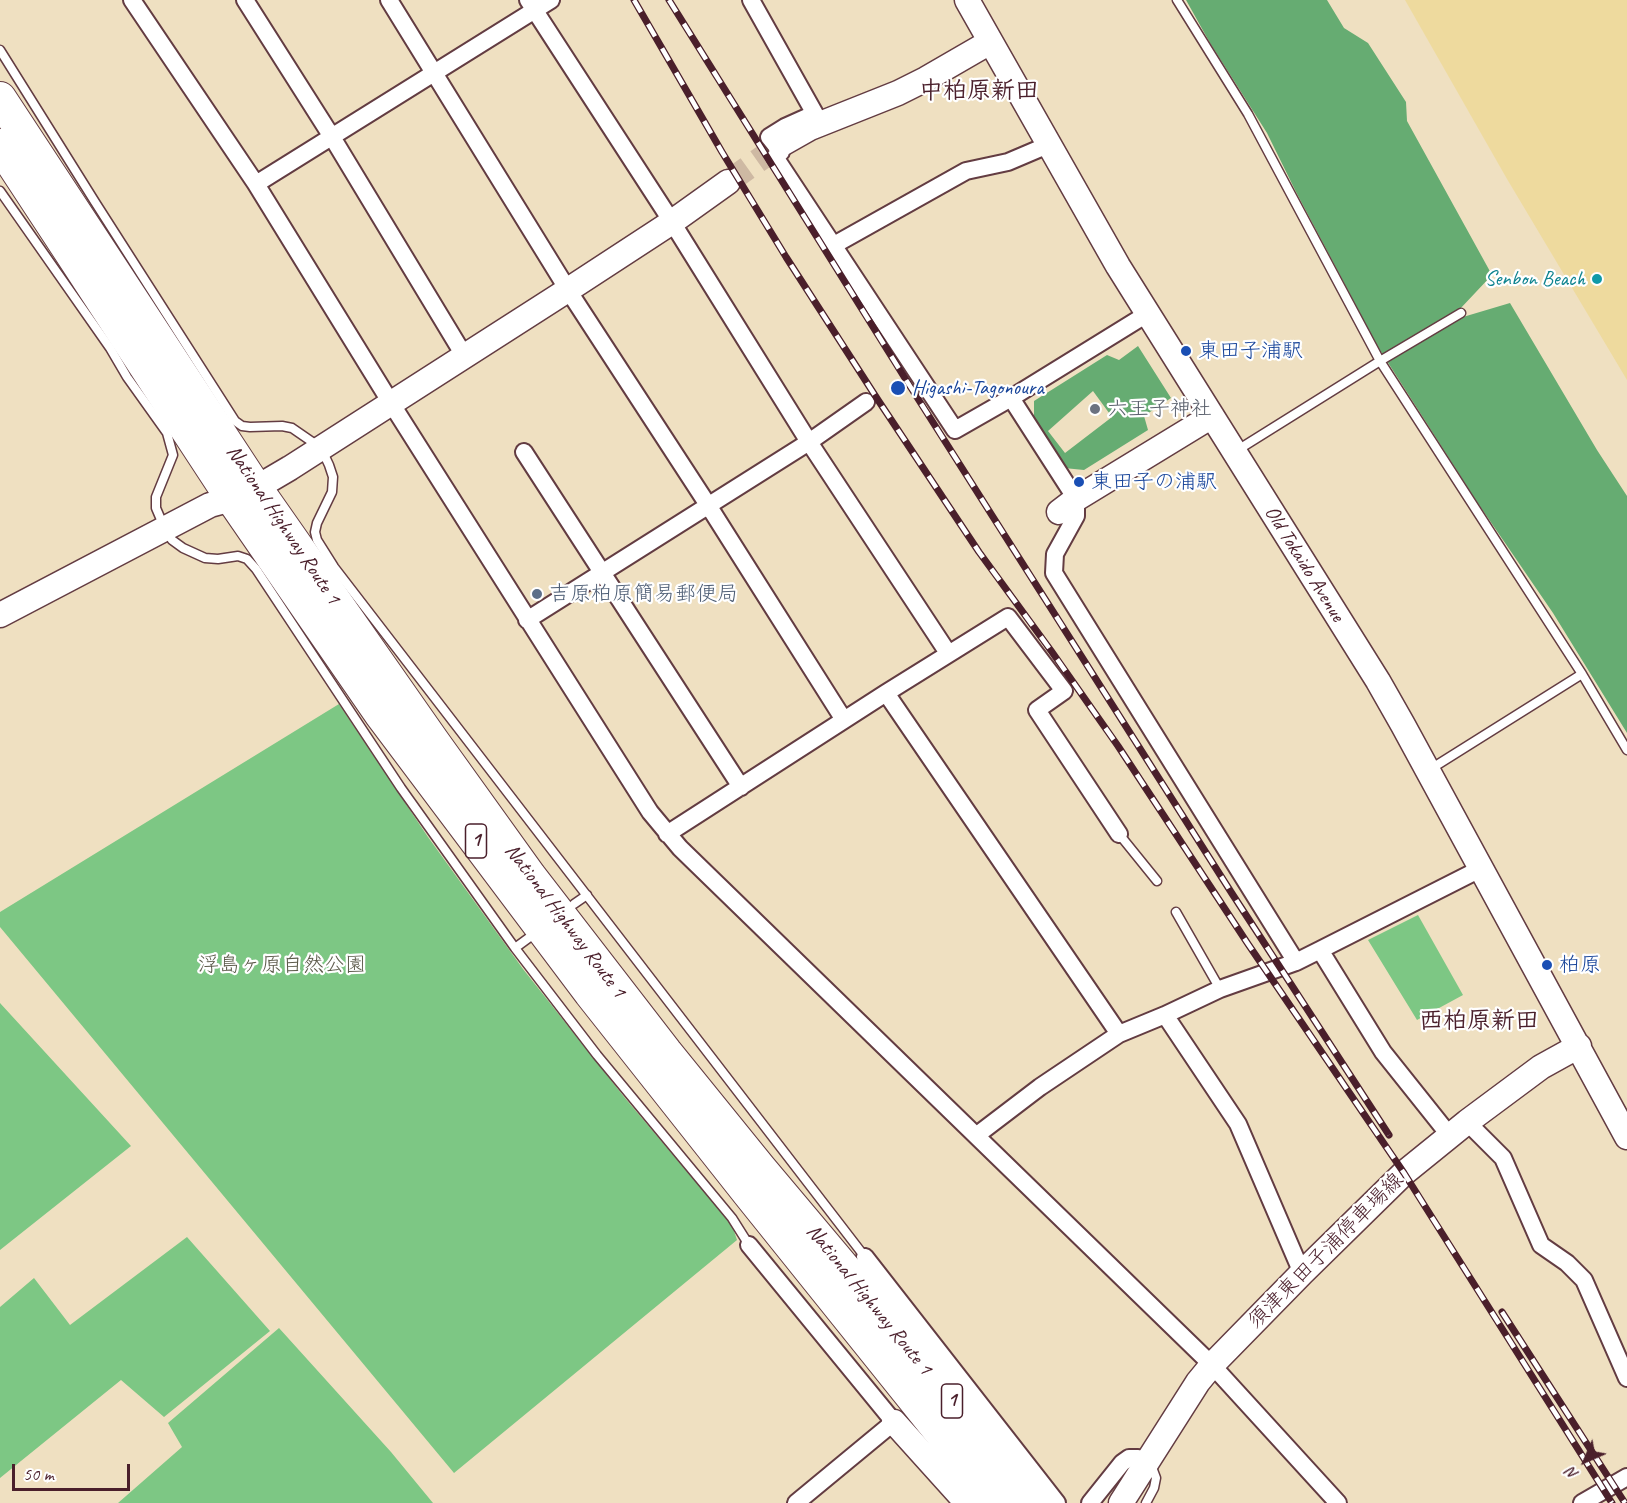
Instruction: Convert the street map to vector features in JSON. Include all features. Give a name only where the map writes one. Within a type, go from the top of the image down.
[{"type":"highway","name":"National Highway Route 1","points":[[0,98],[381,715],[583,983],[997,1503]]},
{"type":"highway","name":"National Highway Route 1","points":[[0,145],[244,494],[426,731],[537,885],[666,1052],[871,1300],[1032,1503]]},
{"type":"main road","name":"Old Tokaido Avenue","points":[[968,0],[982,47],[1048,145],[1147,314],[1378,681],[1627,1137]]},
{"type":"main road","points":[[780,145],[810,128],[898,93],[982,47]]},
{"type":"main road","points":[[0,615],[210,505],[244,494],[465,357],[672,222],[728,182]]},
{"type":"main road","points":[[1067,506],[1212,416]]},
{"type":"main road","name":"須津東田子浦停車場線","points":[[1120,1503],[1198,1382],[1302,1274],[1404,1173],[1541,1067],[1579,1046]]},
{"type":"main road","points":[[894,1422],[967,1503]]},
{"type":"street","points":[[132,0],[256,183],[527,620],[650,812],[667,834],[1212,1365],[1338,1503]]},
{"type":"street","points":[[244,0],[332,137],[465,357]]},
{"type":"street","points":[[389,0],[435,71],[568,290],[844,720]]},
{"type":"street","points":[[256,183],[435,71],[531,5],[551,0]]},
{"type":"street","points":[[751,0],[815,114]]},
{"type":"street","points":[[531,5],[672,222],[809,442],[948,653]]},
{"type":"street","points":[[982,47],[957,50],[895,83],[785,127],[769,137],[781,152],[775,157],[955,430],[1147,314]]},
{"type":"street","points":[[834,245],[966,171],[1008,162],[1048,145]]},
{"type":"street","points":[[1011,398],[1067,506],[1076,516],[1055,554],[1054,573],[1296,962]]},
{"type":"street","points":[[527,620],[809,442],[866,402]]},
{"type":"street","points":[[524,452],[741,787]]},
{"type":"street","points":[[667,834],[948,653],[1008,617],[1064,691],[1037,710],[1119,834]]},
{"type":"street","points":[[886,693],[1119,1034]]},
{"type":"street","points":[[977,1135],[1040,1087],[1119,1034],[1220,989],[1296,962],[1482,868]]},
{"type":"street","points":[[1320,950],[1383,1052],[1459,1129],[1503,1158],[1541,1245],[1567,1263],[1584,1280],[1627,1378]]},
{"type":"street","points":[[1165,1015],[1238,1124],[1302,1274]]},
{"type":"street","points":[[749,1245],[894,1422],[796,1503]]},
{"type":"street","points":[[864,1257],[1057,1503]]},
{"type":"street","points":[[1090,1503],[1122,1462],[1129,1458],[1138,1458],[1147,1462]]},
{"type":"street","points":[[1582,1503],[1627,1477]]},
{"type":"lane","points":[[1177,0],[1248,114],[1380,361],[1582,674],[1627,750]]},
{"type":"lane","points":[[0,50],[235,421],[250,428],[282,426],[292,428],[321,448],[333,477],[332,492],[315,532],[317,540],[334,567],[864,1257]]},
{"type":"lane","points":[[0,191],[167,433],[173,454],[156,497],[156,508],[172,540],[205,558],[238,556],[247,559],[256,569],[401,788],[515,948],[597,1055],[732,1218],[749,1245]]},
{"type":"lane","points":[[1234,452],[1380,361],[1461,314]]},
{"type":"lane","points":[[1428,770],[1582,674]]},
{"type":"lane","points":[[1119,834],[1157,880]]},
{"type":"lane","points":[[574,904],[587,895]]},
{"type":"lane","points":[[1176,912],[1220,989]]},
{"type":"lane","points":[[515,948],[534,934]]},
{"type":"lane","points":[[1146,1503],[1154,1488],[1156,1478],[1147,1462]]},
{"type":"green space","points":[[1186,0],[1327,0],[1344,28],[1368,43],[1406,102],[1407,121],[1492,275],[1459,310],[1463,317],[1510,303],[1597,450],[1627,496],[1627,733],[1553,613],[1477,502],[1378,347],[1267,133],[1210,43]]},
{"type":"green space","name":"六王子神社","points":[[1138,346],[1171,398],[1144,416],[1148,430],[1084,470],[1064,468],[1034,419],[1034,401],[1107,355],[1119,360]],"holes":[[[1093,391],[1112,417],[1065,453],[1048,431]]]},
{"type":"green space","name":"浮島ヶ原自然公園","points":[[339,704],[428,837],[523,969],[625,1098],[732,1225],[737,1240],[454,1473],[0,927],[0,912]]},
{"type":"green space","points":[[1418,915],[1463,995],[1417,1020],[1368,940]]},
{"type":"green space","points":[[0,1003],[131,1146],[0,1250]]},
{"type":"green space","points":[[187,1237],[270,1331],[164,1417],[121,1380],[0,1478],[0,1307],[34,1278],[70,1325]]},
{"type":"green space","points":[[279,1328],[391,1452],[433,1503],[118,1503],[182,1447],[168,1423]]},
{"type":"sand","name":"Senbon Beach","points":[[1405,0],[1627,0],[1627,380],[1507,179]]},
{"type":"tunnel","points":[[728,182],[780,145]]},
{"type":"railway","points":[[634,0],[786,257],[878,400],[979,552],[1118,746],[1248,944],[1404,1173],[1612,1503]]},
{"type":"railway","points":[[669,0],[908,383],[1231,892],[1389,1135]]},
{"type":"railway","points":[[1502,1312],[1625,1503]]},
{"type":"place","name":"Senbon Beach","points":[[1597,279]]},
{"type":"place","name":"東田子浦駅","points":[[1186,351]]},
{"type":"place","name":"Higashi-Tagonoura","points":[[898,388]]},
{"type":"place","name":"六王子神社","points":[[1095,409]]},
{"type":"place","name":"東田子の浦駅","points":[[1079,482]]},
{"type":"place","name":"吉原柏原簡易郵便局","points":[[537,594]]},
{"type":"place","name":"柏原","points":[[1547,965]]},
{"type":"district","name":"中柏原新田","points":[[979,92]]},
{"type":"district","name":"西柏原新田","points":[[1479,1022]]}]
